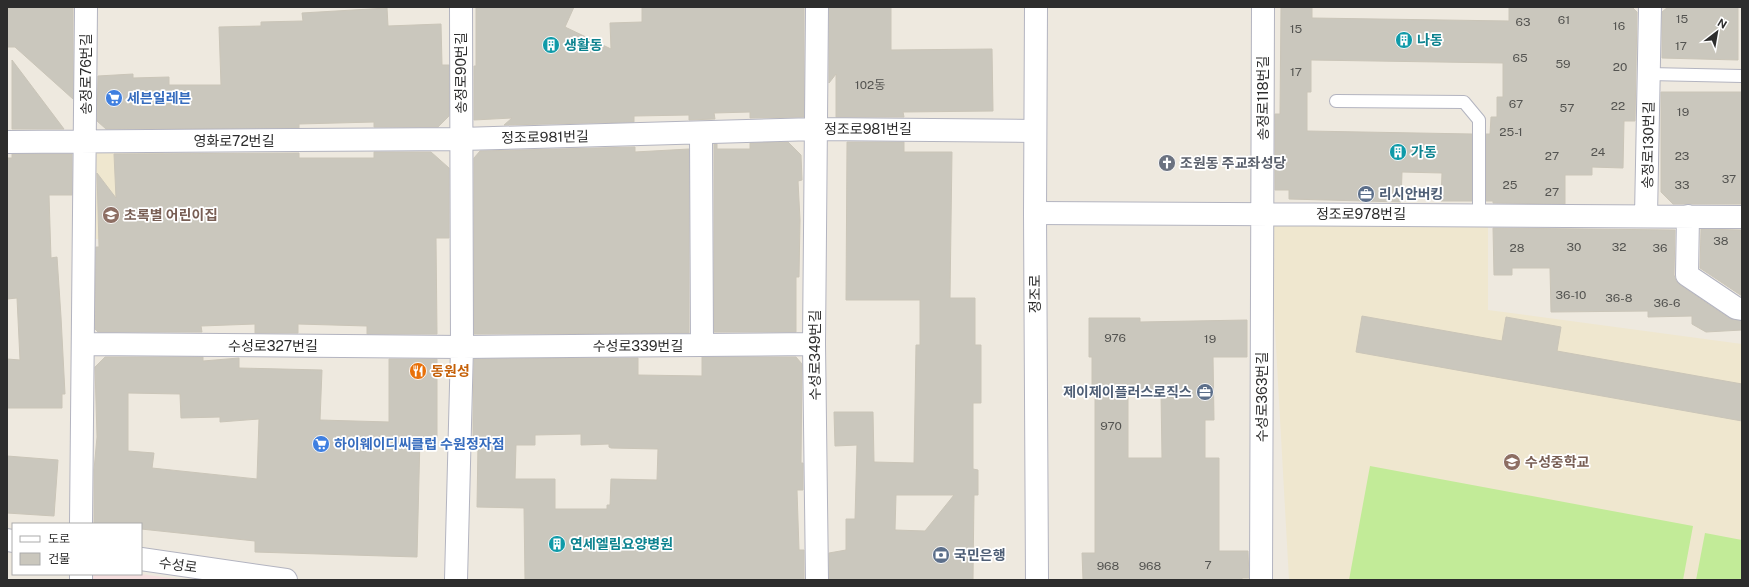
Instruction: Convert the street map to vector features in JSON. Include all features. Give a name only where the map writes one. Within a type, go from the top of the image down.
[{"type":"street","name":"송정로76번길","points":[[86,7],[86,141]]},
{"type":"street","name":"송정로90번길","points":[[461,7],[461,140]]},
{"type":"street","name":"수성로349번길","points":[[817,580],[814,344],[818,7]]},
{"type":"street","name":"정조로","points":[[1036,7],[1035,212],[1037,580]]},
{"type":"street","name":"송정로118번길","points":[[1262,213],[1263,7]]},
{"type":"street","name":"송정로130번길","points":[[1646,216],[1650,7]]},
{"type":"street","name":"정조로981번길","points":[[461,140],[701,134],[817,129],[1035,131]]},
{"type":"street","points":[[701,134],[702,345]]},
{"type":"street","name":"영화로72번길","points":[[7,142],[461,140]]},
{"type":"street","points":[[456,580],[462,347],[461,140]]},
{"type":"street","points":[[81,523],[86,141]]},
{"type":"street","name":"정조로978번길","points":[[1035,212],[1742,217]]},
{"type":"street","name":"수성로363번길","points":[[1261,580],[1262,213]]},
{"type":"street","points":[[1688,216],[1687,276],[1736,308],[1742,309]]},
{"type":"street","name":"수성로327번길","points":[[83,344],[462,347]]},
{"type":"street","name":"수성로339번길","points":[[462,347],[814,344]]},
{"type":"street","name":"수성로","points":[[142,560],[286,580]]},
{"type":"lane","points":[[1649,74],[1742,76]]},
{"type":"lane","points":[[1336,101],[1464,102],[1479,120],[1479,215]]},
{"type":"shaded area","name":"초록별 어린이집","points":[[93,148],[164,149],[164,191],[128,239],[93,239]]},
{"type":"shaded area","name":"수성중학교","points":[[1269,221],[1488,222],[1488,310],[1742,344],[1742,580],[1289,580]]},
{"type":"shaded area","points":[[142,574],[186,580],[93,580],[93,575]]},
{"type":"green space","points":[[1370,466],[1693,526],[1683,580],[1349,580]]},
{"type":"green space","points":[[1705,533],[1742,540],[1742,580],[1696,580]]},
{"type":"building","points":[[7,7],[73,8],[73,99],[15,47],[7,47]]},
{"type":"building","points":[[476,7],[574,7],[565,27],[611,49],[610,23],[642,22],[642,7],[804,7],[804,117],[750,118],[750,112],[714,113],[715,119],[689,120],[689,115],[634,116],[634,122],[504,125],[512,118],[474,120]]},
{"type":"building","points":[[829,7],[891,7],[891,50],[992,49],[993,111],[903,112],[904,117],[836,117],[836,74],[829,83]]},
{"type":"building","points":[[1281,7],[1312,7],[1312,18],[1509,21],[1509,7],[1632,7],[1637,12],[1635,121],[1624,121],[1623,168],[1592,167],[1592,175],[1565,175],[1565,204],[1493,203],[1493,201],[1486,201],[1486,134],[1490,134],[1491,117],[1497,117],[1497,97],[1503,97],[1503,63],[1311,60],[1311,92],[1307,92],[1307,131],[1472,134],[1472,201],[1441,201],[1442,173],[1402,172],[1401,202],[1289,199],[1289,190],[1275,190],[1275,114],[1280,114]]},
{"type":"building","points":[[1668,7],[1738,7],[1738,60],[1662,58],[1662,12]]},
{"type":"building","points":[[387,8],[388,26],[441,24],[442,65],[449,65],[449,116],[438,127],[374,127],[374,122],[299,124],[299,128],[106,129],[97,121],[98,76],[133,74],[133,78],[169,77],[169,85],[221,85],[219,27],[261,26],[261,22],[303,21],[302,13]]},
{"type":"building","points":[[12,60],[64,129],[12,129]]},
{"type":"building","points":[[1661,92],[1742,92],[1741,204],[1673,204],[1661,192]]},
{"type":"building","points":[[788,142],[801,155],[802,180],[798,181],[800,220],[799,277],[796,277],[796,332],[714,332],[714,144],[717,144],[717,149],[750,149],[750,143]]},
{"type":"building","points":[[847,142],[904,142],[904,152],[952,152],[950,298],[975,298],[975,345],[981,345],[981,403],[973,403],[973,469],[978,470],[978,495],[974,495],[973,580],[829,580],[829,553],[846,550],[846,519],[855,519],[857,445],[835,446],[834,412],[873,412],[874,462],[914,463],[916,345],[920,345],[920,300],[846,300]],"holes":[[[896,495],[954,495],[925,531],[895,530]]]},
{"type":"building","points":[[635,147],[635,152],[689,149],[689,333],[474,334],[474,158],[480,151]]},
{"type":"building","points":[[374,152],[431,152],[449,168],[449,238],[436,238],[437,334],[367,334],[367,326],[298,324],[298,333],[255,333],[255,324],[201,326],[202,332],[98,332],[95,329],[96,247],[99,247],[97,173],[116,198],[114,154],[299,153],[299,158],[374,158]]},
{"type":"building","points":[[12,154],[72,154],[72,195],[49,195],[51,258],[57,257],[61,317],[65,394],[62,394],[62,408],[7,408],[7,359],[20,360],[17,298],[7,299],[7,158],[12,158]]},
{"type":"building","points":[[1493,228],[1675,230],[1674,275],[1676,281],[1729,318],[1742,321],[1742,330],[1706,332],[1692,324],[1692,316],[1648,317],[1648,311],[1551,312],[1550,268],[1512,268],[1512,275],[1494,275]]},
{"type":"building","points":[[1701,229],[1741,230],[1742,296],[1700,268]]},
{"type":"building","points":[[1362,316],[1502,341],[1506,317],[1561,327],[1557,351],[1742,384],[1742,421],[1356,352]]},
{"type":"building","points":[[1089,318],[1140,318],[1140,322],[1247,320],[1247,357],[1213,357],[1214,420],[1205,420],[1205,458],[1219,458],[1219,551],[1248,551],[1249,578],[1242,578],[1242,580],[1083,580],[1082,553],[1095,553],[1095,392],[1092,392],[1092,357],[1089,357]],"holes":[[[1128,392],[1161,392],[1162,458],[1128,458]]]},
{"type":"building","points":[[105,357],[203,357],[203,361],[239,358],[239,368],[322,370],[320,420],[389,422],[389,359],[437,359],[437,438],[420,438],[417,557],[255,552],[255,541],[142,529],[142,523],[94,523],[94,470],[97,437],[95,367]],"holes":[[[128,393],[180,394],[181,418],[220,417],[220,422],[259,419],[257,479],[152,468],[154,453],[128,451]]]},
{"type":"building","points":[[702,357],[796,357],[802,364],[801,463],[803,463],[803,490],[797,490],[799,550],[804,550],[804,580],[525,580],[524,508],[477,507],[478,444],[473,444],[474,359],[638,358],[638,375],[702,376]],"holes":[[[581,434],[581,445],[609,444],[609,447],[611,448],[658,449],[657,480],[611,479],[610,505],[607,505],[607,509],[555,509],[555,479],[515,479],[516,445],[535,445],[535,435]]]},
{"type":"building","points":[[7,456],[58,460],[54,516],[7,513]]},
{"type":"place","name":"나동","points":[[1404,40]]},
{"type":"place","name":"생활동","points":[[551,45]]},
{"type":"place","name":"세븐일레븐","points":[[114,98]]},
{"type":"place","name":"가동","points":[[1398,152]]},
{"type":"place","name":"조원동 주교좌성당","points":[[1167,163]]},
{"type":"place","name":"리시안버킹","points":[[1366,194]]},
{"type":"place","name":"초록별 어린이집","points":[[111,215]]},
{"type":"place","name":"동원성","points":[[418,371]]},
{"type":"place","name":"제이제이플러스로직스","points":[[1205,392]]},
{"type":"place","name":"하이웨이디씨클럽 수원정자점","points":[[321,444]]},
{"type":"place","name":"수성중학교","points":[[1512,462]]},
{"type":"place","name":"연세엘림요양병원","points":[[557,544]]},
{"type":"place","name":"국민은행","points":[[941,555]]}]
